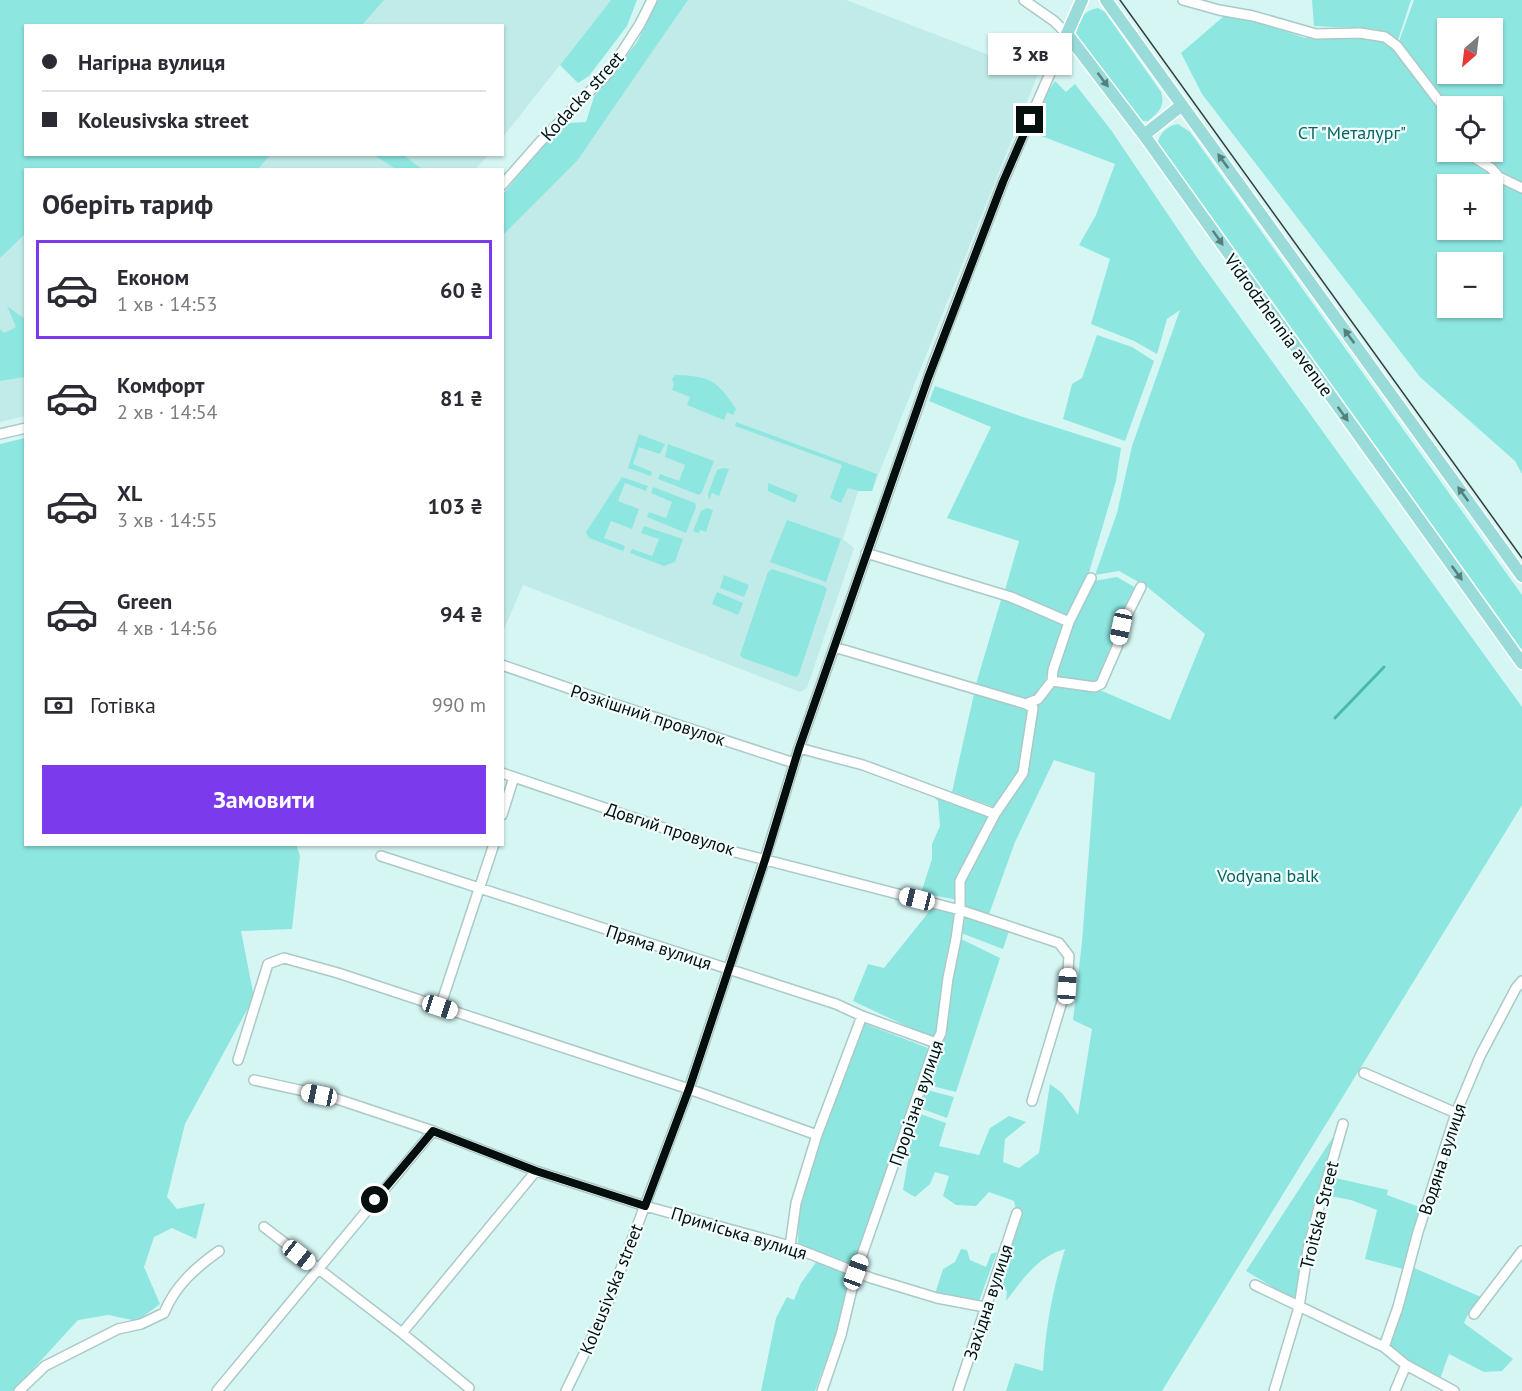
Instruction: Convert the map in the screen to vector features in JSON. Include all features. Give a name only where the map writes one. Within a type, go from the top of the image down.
[{"type":"main road","points":[[1067,34],[1082,0]]},
{"type":"main road","points":[[1106,0],[1522,576]]},
{"type":"main road","name":"Vidrodzhennia avenue","points":[[1067,34],[1144,135],[1522,663]]},
{"type":"main road","points":[[1144,135],[1182,105]]},
{"type":"street","name":"Kodacka street","points":[[504,183],[540,142],[609,72],[640,24],[652,0]]},
{"type":"street","name":"Vidrodzhennia avenue","points":[[1024,0],[1054,21],[1067,34]]},
{"type":"street","points":[[1183,0],[1253,16],[1316,34],[1360,33],[1385,37],[1396,46],[1437,99]]},
{"type":"street","name":"Koleusivska street","points":[[566,1391],[605,1311],[689,1089],[765,860],[799,748],[930,371],[995,204],[1067,34]]},
{"type":"street","points":[[1480,162],[1491,168],[1499,177],[1522,188]]},
{"type":"street","points":[[0,434],[24,428]]},
{"type":"street","points":[[866,553],[1011,597],[1069,622]]},
{"type":"street","points":[[834,647],[1026,704],[1038,699],[1052,681],[1053,670],[1069,622],[1091,578]]},
{"type":"street","points":[[1052,681],[1095,687],[1101,684],[1117,647],[1121,627],[1141,587]]},
{"type":"street","name":"Розкішний провулок","points":[[504,666],[614,704],[795,762]]},
{"type":"street","name":"Прорізна вулиця","points":[[822,1391],[841,1335],[856,1272],[941,1033],[960,910],[960,881],[995,814],[1023,773],[1033,708],[1026,704]]},
{"type":"street","points":[[799,748],[863,765],[995,814]]},
{"type":"street","name":"Довгий провулок","points":[[504,774],[731,851],[960,910],[1059,943],[1070,957],[1067,986],[1032,1101]]},
{"type":"street","points":[[504,809],[514,777]]},
{"type":"street","points":[[440,1007],[493,846]]},
{"type":"street","name":"Пряма вулиця","points":[[381,856],[836,1004],[861,1016],[936,1043]]},
{"type":"street","points":[[238,1060],[268,964],[284,958],[689,1089],[817,1135]]},
{"type":"street","name":"Водяна вулиця","points":[[1384,1347],[1456,1113],[1480,1056],[1516,988],[1522,981]]},
{"type":"street","points":[[790,1246],[796,1203],[817,1135],[861,1016]]},
{"type":"street","points":[[1364,1073],[1456,1113]]},
{"type":"street","name":"Приміська вулиця","points":[[254,1080],[331,1097],[433,1131],[536,1171],[645,1206],[790,1246],[856,1272],[937,1298],[985,1307]]},
{"type":"street","name":"Troitska Street","points":[[1274,1391],[1299,1307],[1308,1249],[1343,1124]]},
{"type":"street","points":[[217,1391],[433,1131]]},
{"type":"street","points":[[402,1333],[536,1171]]},
{"type":"street","name":"Західна вулиця","points":[[958,1391],[1017,1213]]},
{"type":"street","points":[[264,1227],[402,1333],[469,1389]]},
{"type":"street","points":[[19,1391],[45,1366],[118,1329],[141,1324],[164,1313],[171,1297],[190,1274],[219,1251]]},
{"type":"street","points":[[1474,1314],[1522,1251]]},
{"type":"street","points":[[1255,1285],[1384,1347],[1406,1365],[1454,1391]]},
{"type":"street","points":[[1395,1391],[1406,1365]]},
{"type":"shaded area","points":[[0,0],[611,0],[504,136],[504,24],[24,24],[24,156],[487,156],[477,168],[24,168],[24,416],[0,422]]},
{"type":"shaded area","points":[[688,0],[846,0],[1038,74],[872,491],[858,491],[843,539],[854,548],[807,688],[800,692],[523,585],[504,629],[504,233],[577,161]]},
{"type":"green space","points":[[0,0],[384,0],[363,24],[24,24],[24,156],[269,156],[259,168],[24,168],[24,235],[0,258]]},
{"type":"green space","points":[[611,0],[637,0],[627,26],[589,76],[578,83],[560,65]]},
{"type":"green space","points":[[658,0],[688,0],[577,161],[504,234],[504,193],[541,148],[569,123],[586,122],[594,97],[637,42]]},
{"type":"green space","points":[[1312,0],[1411,0],[1398,40],[1375,29],[1314,26]]},
{"type":"green space","name":"СТ \"Металург\"","points":[[1414,0],[1522,0],[1522,474],[1515,461],[1420,377],[1202,94],[1181,53],[1224,16],[1253,20],[1305,38],[1357,36],[1385,41],[1397,47]]},
{"type":"green space","points":[[1098,8],[1105,12],[1161,92],[1162,105],[1148,121],[1141,121],[1137,118],[1076,35],[1076,26],[1081,17]]},
{"type":"green space","name":"Vodyana balk","points":[[1055,81],[1066,92],[1075,84],[1111,130],[1198,259],[1522,707],[1522,805],[1162,1391],[1006,1391],[1015,1363],[1043,1371],[1050,1309],[1065,1249],[1055,1252],[1039,1263],[1006,1301],[1007,1291],[994,1284],[1017,1213],[1014,1201],[989,1192],[976,1206],[956,1205],[943,1196],[949,1176],[935,1172],[930,1184],[915,1197],[903,1190],[910,1149],[909,1132],[915,1112],[946,1123],[939,1146],[979,1155],[990,1128],[1009,1116],[1026,1122],[1005,1139],[1003,1162],[1019,1168],[1039,1153],[1050,1084],[1062,1093],[1078,1115],[1092,1029],[1073,1020],[1082,942],[1095,773],[1054,760],[1015,842],[988,917],[964,908],[963,882],[995,822],[1028,774],[1036,706],[1053,685],[1102,691],[1170,720],[1205,634],[1146,586],[1119,571],[1095,575],[1117,513],[1132,446],[1180,310],[1167,319],[1157,354],[1134,341],[1091,324],[1110,259],[1079,245],[1096,215],[1115,164],[1036,134],[1043,99]]},
{"type":"green space","points":[[1178,124],[1190,132],[1522,595],[1522,656],[1157,147],[1163,132]]},
{"type":"green space","points":[[376,156],[404,156],[421,168],[394,168]]},
{"type":"green space","points":[[7,306],[24,318],[24,377],[0,381],[0,329],[4,333],[16,327]]},
{"type":"green space","points":[[1097,335],[1132,347],[1154,361],[1125,441],[1063,419],[1072,384],[1082,378]]},
{"type":"green space","points":[[675,375],[705,379],[718,386],[736,409],[733,415],[727,412],[724,420],[687,405],[690,397],[672,390],[674,384],[672,379]]},
{"type":"green space","points":[[935,386],[1121,448],[1116,481],[1088,576],[1066,617],[1005,590],[1019,541],[947,518],[991,427],[929,401]]},
{"type":"green space","points":[[736,422],[877,474],[872,491],[848,488],[841,503],[830,498],[842,465],[735,426]]},
{"type":"green space","points":[[639,434],[665,444],[660,454],[639,447],[633,464],[652,472],[651,476],[628,468]]},
{"type":"green space","points":[[24,438],[24,846],[297,846],[300,856],[292,929],[241,931],[254,997],[185,1124],[167,1197],[177,1209],[205,1203],[196,1239],[172,1228],[154,1237],[144,1267],[160,1304],[137,1321],[108,1315],[78,1320],[13,1391],[0,1391],[0,444]]},
{"type":"green space","points":[[668,444],[714,461],[699,495],[658,479],[660,474],[679,481],[685,465],[665,457]]},
{"type":"green space","points":[[729,469],[719,496],[712,493],[709,500],[708,494],[717,470]]},
{"type":"green space","points":[[622,477],[648,486],[646,491],[625,483],[618,501],[639,509],[632,529],[611,521],[604,538],[625,546],[623,551],[589,538],[586,532]]},
{"type":"green space","points":[[768,483],[798,495],[795,503],[768,491]]},
{"type":"green space","points":[[653,487],[695,503],[696,507],[686,533],[647,517],[649,512],[666,518],[672,502],[651,493]]},
{"type":"green space","points":[[707,508],[713,510],[706,532],[693,531],[701,511]]},
{"type":"green space","points":[[787,520],[841,539],[826,582],[770,562]]},
{"type":"green space","points":[[644,526],[683,539],[675,562],[664,566],[630,553],[632,549],[652,556],[659,539],[641,533]]},
{"type":"green space","points":[[772,569],[827,589],[799,674],[796,677],[740,655],[768,572]]},
{"type":"green space","points":[[724,575],[749,585],[744,597],[720,588]]},
{"type":"green space","points":[[1117,577],[1136,588],[1120,617],[1096,683],[1055,678],[1071,629],[1094,581]]},
{"type":"green space","points":[[717,592],[743,603],[738,615],[712,604]]},
{"type":"green space","points":[[1001,600],[1064,625],[1043,686],[1037,695],[1025,701],[976,684]]},
{"type":"green space","points":[[974,694],[1030,710],[1019,773],[994,807],[952,792]]},
{"type":"green space","points":[[934,797],[992,816],[975,845],[958,900],[921,893],[932,859],[932,844],[940,826],[938,801]]},
{"type":"green space","points":[[932,908],[957,913],[945,970],[938,1030],[934,1039],[853,1001],[868,964],[884,968]]},
{"type":"green space","points":[[966,915],[1009,931],[1003,949],[961,933]]},
{"type":"green space","points":[[959,938],[1000,958],[956,1092],[924,1084]]},
{"type":"green space","points":[[863,1023],[928,1048],[880,1197],[855,1265],[798,1244],[799,1207],[825,1124]]},
{"type":"green space","points":[[923,1089],[954,1097],[947,1118],[917,1107]]},
{"type":"green space","points":[[1335,1134],[1310,1218],[1296,1301],[1246,1271]]},
{"type":"green space","points":[[1331,1177],[1388,1190],[1387,1195],[1422,1208],[1403,1269],[1365,1259],[1377,1210],[1351,1200],[1325,1195]]},
{"type":"green space","points":[[961,1249],[967,1250],[970,1260],[986,1267],[991,1254],[997,1252],[978,1304],[935,1294],[943,1269],[955,1262]]},
{"type":"green space","points":[[817,1261],[852,1270],[835,1336],[815,1391],[761,1391],[776,1318],[787,1297],[794,1300],[801,1283]]},
{"type":"green space","points":[[1412,1267],[1481,1297],[1464,1323],[1513,1359],[1502,1371],[1484,1372],[1449,1354],[1440,1379],[1408,1363],[1387,1345]]},
{"type":"waterway","points":[[1335,718],[1384,667]]},
{"type":"tram line","points":[[1120,0],[1522,558]]},
{"type":"route","points":[[375,1200],[433,1131],[536,1171],[645,1206],[689,1089],[765,860],[799,748],[928,378],[1003,182],[1030,120]]}]
